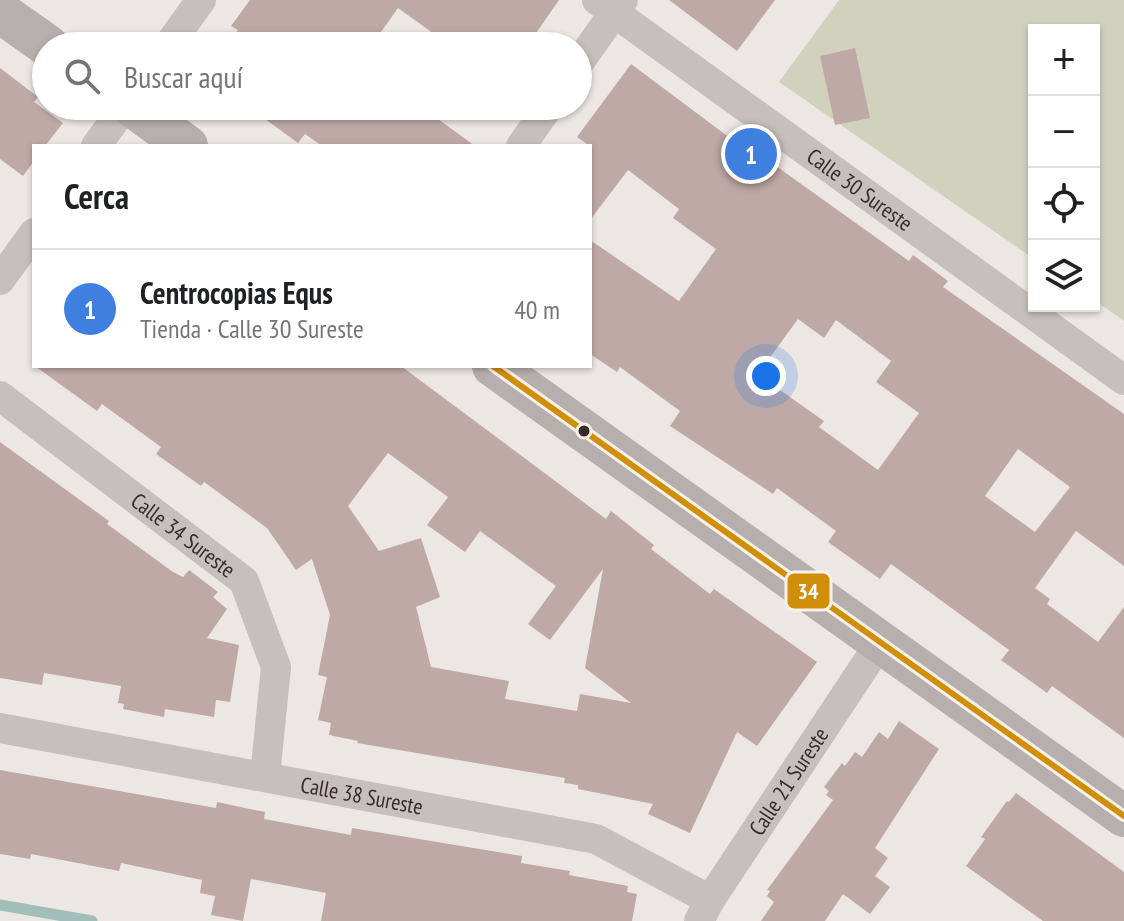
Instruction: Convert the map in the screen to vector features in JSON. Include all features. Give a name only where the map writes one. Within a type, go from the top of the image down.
[{"type":"street","points":[[178,32],[201,0]]},
{"type":"street","points":[[592,39],[611,4]]},
{"type":"street","name":"Calle 30 Sureste","points":[[611,4],[1124,380]]},
{"type":"street","points":[[0,12],[32,35]]},
{"type":"street","points":[[97,144],[115,120]]},
{"type":"street","points":[[151,120],[184,144]]},
{"type":"street","points":[[522,144],[539,120]]},
{"type":"street","points":[[0,280],[32,236]]},
{"type":"street","points":[[496,368],[1124,816]]},
{"type":"street","name":"Calle 34 Sureste","points":[[0,396],[244,581],[276,667],[265,776]]},
{"type":"street","name":"Calle 21 Sureste","points":[[705,910],[880,643]]},
{"type":"street","name":"Calle 38 Sureste","points":[[0,728],[596,839],[705,910]]},
{"type":"green space","points":[[839,0],[1124,0],[1124,321],[1100,304],[1100,24],[1028,24],[1028,255],[779,82]]},
{"type":"building","points":[[250,0],[559,0],[537,32],[431,32],[398,8],[381,32],[236,32],[238,30],[231,26]]},
{"type":"building","points":[[669,0],[775,0],[737,51]]},
{"type":"building","points":[[855,48],[870,118],[835,125],[820,56]]},
{"type":"building","points":[[631,64],[730,138],[735,131],[779,162],[776,166],[909,261],[913,255],[948,281],[943,287],[1124,414],[1124,566],[1076,531],[1035,588],[1050,599],[1047,604],[1098,642],[1124,607],[1124,738],[1052,686],[1047,693],[1001,660],[1009,650],[891,564],[880,579],[828,542],[836,531],[777,488],[773,494],[670,426],[680,411],[620,367],[617,372],[592,355],[592,241],[679,301],[716,249],[673,218],[679,209],[628,170],[592,217],[592,144],[577,137]],"holes":[[[798,319],[824,338],[836,320],[891,361],[876,382],[919,413],[878,470],[819,427],[824,421],[770,383],[772,380],[760,371]],[[1018,449],[1070,487],[1035,532],[985,496]]]},
{"type":"building","points":[[0,68],[32,92],[32,120],[59,120],[63,123],[47,144],[32,144],[32,164],[23,176],[0,159]]},
{"type":"building","points":[[266,120],[439,120],[472,144],[319,144],[305,134],[298,143]]},
{"type":"building","points":[[38,368],[404,368],[606,519],[611,511],[654,545],[651,549],[710,594],[714,589],[817,662],[757,746],[737,732],[690,833],[648,814],[653,804],[578,789],[578,785],[564,783],[565,778],[357,743],[329,735],[331,723],[318,720],[327,677],[318,675],[330,615],[312,559],[296,570],[267,528],[204,482],[201,486],[156,454],[161,447],[102,404],[97,411]],"holes":[[[388,453],[448,497],[427,525],[465,552],[480,531],[556,586],[528,624],[550,640],[603,569],[585,668],[631,703],[580,694],[577,711],[505,699],[509,681],[431,667],[416,607],[440,597],[421,538],[379,551],[348,506]]]},
{"type":"building","points":[[0,442],[173,572],[183,577],[189,570],[218,592],[213,597],[227,609],[207,638],[239,645],[230,702],[216,700],[214,717],[165,709],[164,717],[123,709],[124,704],[118,703],[121,686],[44,673],[42,685],[0,678]]},
{"type":"building","points":[[899,721],[939,749],[875,848],[888,858],[875,876],[890,887],[870,914],[843,894],[825,921],[761,921],[774,902],[767,896],[770,891],[767,890],[833,800],[826,795],[829,791],[824,787],[842,763],[845,766],[855,752],[862,757],[879,732],[888,739]]},
{"type":"building","points":[[0,770],[216,808],[217,802],[265,812],[264,819],[351,835],[352,828],[522,856],[521,863],[570,871],[569,875],[628,886],[627,892],[637,894],[632,921],[321,921],[326,893],[251,879],[243,921],[211,915],[215,896],[200,893],[202,880],[121,863],[119,871],[31,854],[30,859],[0,854]]},
{"type":"building","points":[[1016,793],[1124,872],[1124,921],[1043,921],[966,866],[985,839],[981,837]]},
{"type":"waterway","points":[[0,905],[92,921]]},
{"type":"transit line","name":"34","points":[[496,368],[1124,816]]},
{"type":"place","name":"Centrocopias Equs","points":[[751,154]]}]
